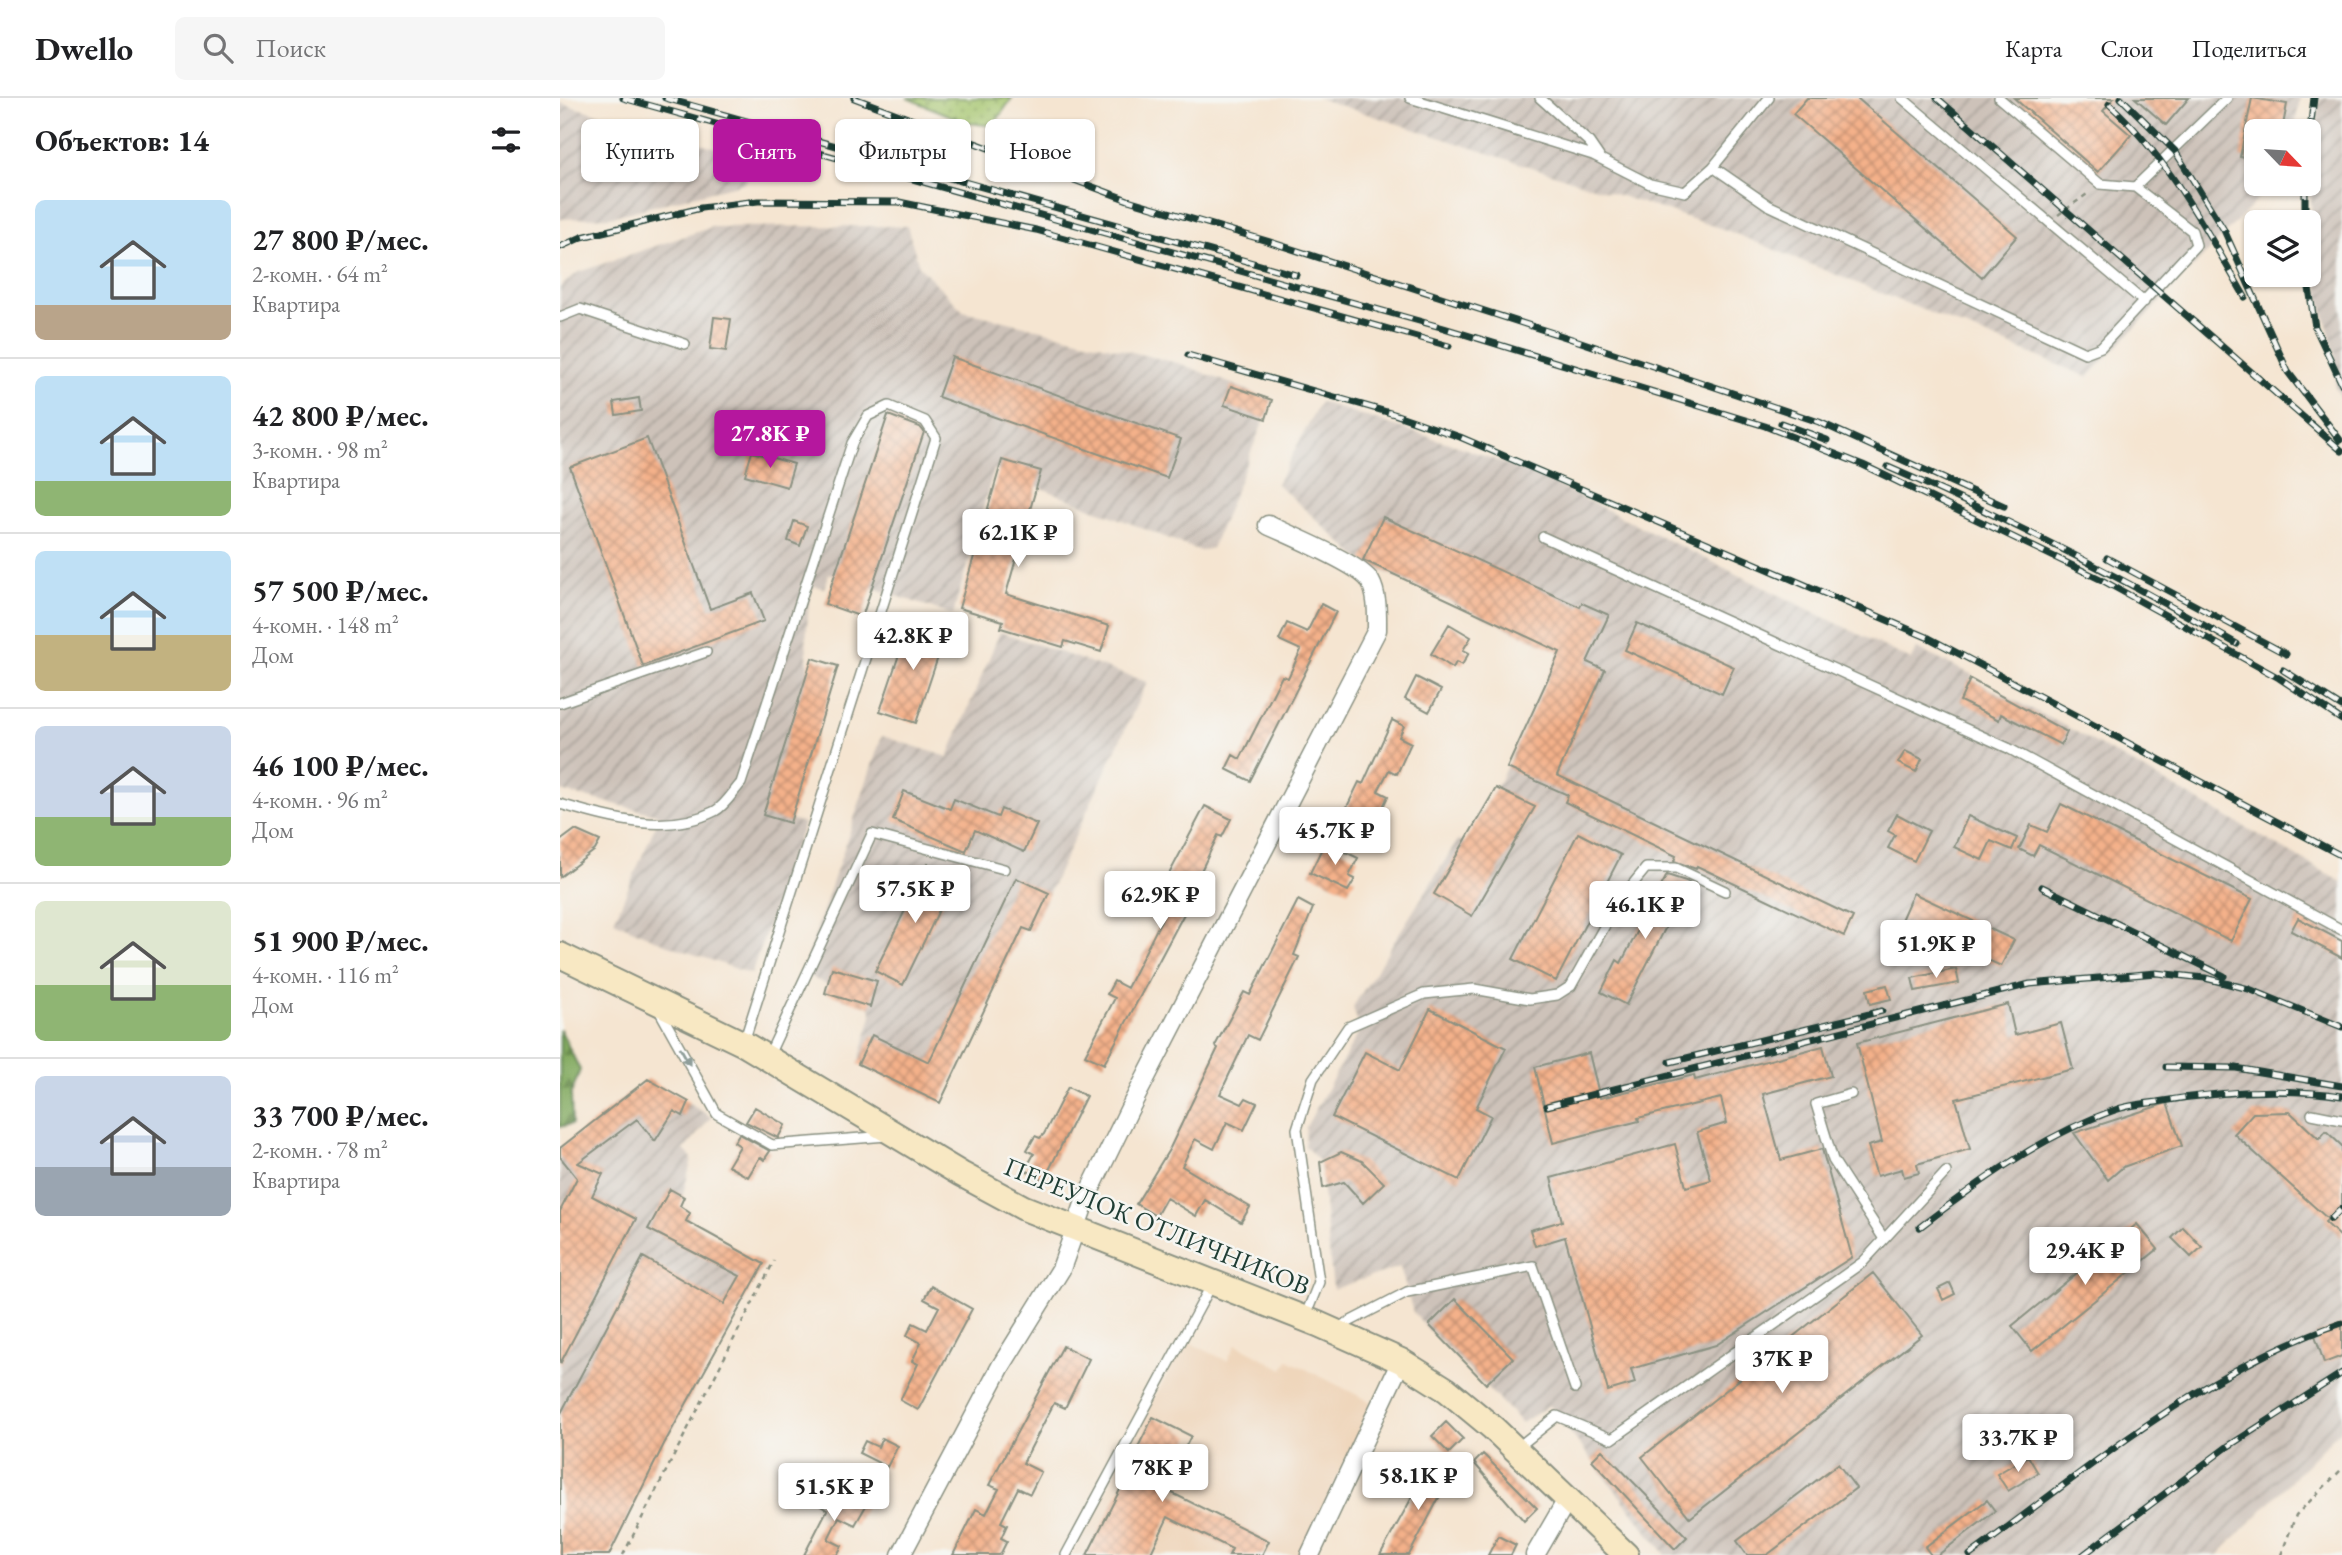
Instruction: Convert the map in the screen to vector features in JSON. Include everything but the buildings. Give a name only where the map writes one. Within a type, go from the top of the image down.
[{"type":"main road","name":"ПЕРЕУЛОК ОТЛИЧНИКОВ","points":[[560,955],[651,996],[768,1057],[1024,1208],[1333,1330],[1401,1361],[1447,1390],[1516,1449],[1626,1555]]},
{"type":"street","points":[[901,1555],[1001,1366],[1061,1269],[1075,1229],[1129,1110],[1377,630],[1377,604],[1370,579],[1343,561],[1268,525]]},
{"type":"street","points":[[1310,1555],[1401,1361]]},
{"type":"street","points":[[1535,1555],[1568,1498]]},
{"type":"lane","points":[[1410,98],[1601,160],[1650,184],[1685,191],[1713,167],[1769,98]]},
{"type":"lane","points":[[1540,98],[1589,142],[1601,160]]},
{"type":"lane","points":[[1902,98],[2144,302]]},
{"type":"lane","points":[[1713,167],[1768,205],[2085,353],[2101,347],[2196,245],[2192,231],[2135,187],[2100,184],[1999,98]]},
{"type":"lane","points":[[2135,187],[2227,98]]},
{"type":"lane","points":[[560,317],[580,309],[685,344]]},
{"type":"lane","points":[[560,804],[642,823],[682,822],[717,810],[741,783],[852,443],[868,416],[889,406],[925,421],[936,438],[744,1044]]},
{"type":"lane","points":[[1543,537],[2008,748],[2342,930]]},
{"type":"lane","points":[[560,702],[706,652]]},
{"type":"lane","points":[[768,1057],[872,834],[1004,869]]},
{"type":"lane","points":[[1305,1319],[1320,1282],[1297,1129],[1313,1079],[1348,1027],[1424,994],[1474,989],[1530,999],[1557,995],[1571,986],[1618,902],[1646,869],[1676,868],[1724,891]]},
{"type":"lane","points":[[651,996],[717,1114],[739,1127],[772,1145],[897,1135]]},
{"type":"lane","points":[[1851,1094],[1816,1104],[1833,1160],[1884,1239]]},
{"type":"lane","points":[[2312,1114],[2342,1120]]},
{"type":"lane","points":[[1516,1449],[1557,1416],[1612,1439],[1863,1262],[1946,1172]]},
{"type":"lane","points":[[1333,1330],[1407,1292],[1533,1266],[1575,1388]]},
{"type":"lane","points":[[1066,1555],[1212,1282]]},
{"type":"path","points":[[2050,221],[2100,184]]},
{"type":"path","points":[[623,1555],[774,1261]]},
{"type":"path","points":[[2281,1555],[2296,1515],[2342,1469]]},
{"type":"shaded area","points":[[1318,98],[2300,98],[2296,119],[2244,119],[2244,196],[2261,196],[2244,210],[2244,213],[2088,377],[1726,230]]},
{"type":"shaded area","points":[[2320,98],[2342,98],[2342,401],[2335,387],[2335,354],[2319,287],[2321,287],[2321,210],[2311,210],[2311,196],[2321,196],[2321,119],[2317,119]]},
{"type":"shaded area","points":[[560,103],[616,119],[581,119],[581,182],[699,182],[699,143],[713,147],[713,182],[745,182],[610,217],[560,219]]},
{"type":"shaded area","points":[[907,226],[919,266],[963,311],[1181,364],[1272,400],[1212,548],[1200,551],[994,469],[953,615],[829,573],[824,588],[814,586],[809,600],[806,639],[808,671],[763,815],[804,823],[751,974],[665,944],[614,921],[660,815],[560,791],[560,287],[579,272],[712,227]]},
{"type":"shaded area","points":[[1320,402],[1461,447],[1542,478],[1911,660],[1917,649],[1973,675],[1971,679],[2069,728],[2342,882],[2342,1428],[2218,1555],[1666,1555],[1549,1405],[1522,1423],[1425,1326],[1413,1312],[1400,1267],[1333,1289],[1320,1162],[1305,1146],[1306,1127],[1360,1030],[1353,1007],[1458,840],[1464,843],[1498,785],[1560,652],[1363,562],[1277,484]]},
{"type":"shaded area","points":[[1000,632],[1147,682],[1031,931],[1023,928],[940,1103],[858,1064],[872,1016],[869,1004],[802,973],[882,736],[948,757]]},
{"type":"shaded area","points":[[648,1079],[711,1117],[684,1150],[692,1158],[680,1206],[690,1213],[686,1221],[764,1264],[664,1444],[560,1555],[560,1148]]},
{"type":"shaded area","points":[[1185,1340],[1227,1361],[1236,1344],[1283,1369],[1288,1360],[1373,1403],[1300,1555],[1072,1555]]},
{"type":"green space","points":[[907,98],[1012,98],[998,119],[985,119],[985,125],[971,123],[971,119],[958,119]]},
{"type":"green space","points":[[560,1029],[580,1070],[571,1094],[572,1124],[560,1127]]},
{"type":"railway","points":[[623,98],[1444,328],[1765,426],[1863,465],[2100,579],[2279,678],[2342,720]]},
{"type":"railway","points":[[665,98],[1296,275]]},
{"type":"railway","points":[[854,98],[1128,200],[1267,241],[1819,422],[2004,506]]},
{"type":"railway","points":[[1937,98],[2342,451]]},
{"type":"railway","points":[[2121,98],[2175,151],[2224,230],[2288,372],[2340,440]]},
{"type":"railway","points":[[2311,119],[2314,98]]},
{"type":"railway","points":[[2109,104],[2130,124],[2167,170],[2245,297]]},
{"type":"railway","points":[[2305,196],[2305,210]]},
{"type":"railway","points":[[560,247],[582,237],[701,208],[758,201],[899,202],[1036,230],[1449,346]]},
{"type":"railway","points":[[2309,287],[2315,327],[2342,384]]},
{"type":"railway","points":[[1188,355],[1394,414],[1460,437],[1929,638],[2342,856]]},
{"type":"railway","points":[[1781,423],[1827,440]]},
{"type":"railway","points":[[1888,467],[2065,550],[2237,644]]},
{"type":"railway","points":[[2107,558],[2286,654]]},
{"type":"railway","points":[[2283,670],[2342,707]]},
{"type":"railway","points":[[2042,887],[2224,976]]},
{"type":"railway","points":[[1547,1106],[2030,984],[2156,973],[2205,978],[2249,989],[2342,1027]]},
{"type":"railway","points":[[1670,1062],[1882,1011]]},
{"type":"railway","points":[[2166,1067],[2236,1068],[2342,1086]]},
{"type":"railway","points":[[1920,1227],[1989,1176],[2037,1146],[2088,1120],[2120,1108],[2203,1095],[2250,1092],[2342,1096]]},
{"type":"railway","points":[[2331,1219],[2342,1208]]},
{"type":"railway","points":[[1970,1555],[2103,1456],[2194,1394],[2291,1343],[2342,1323]]},
{"type":"railway","points":[[2083,1555],[2227,1447],[2342,1373]]}]
